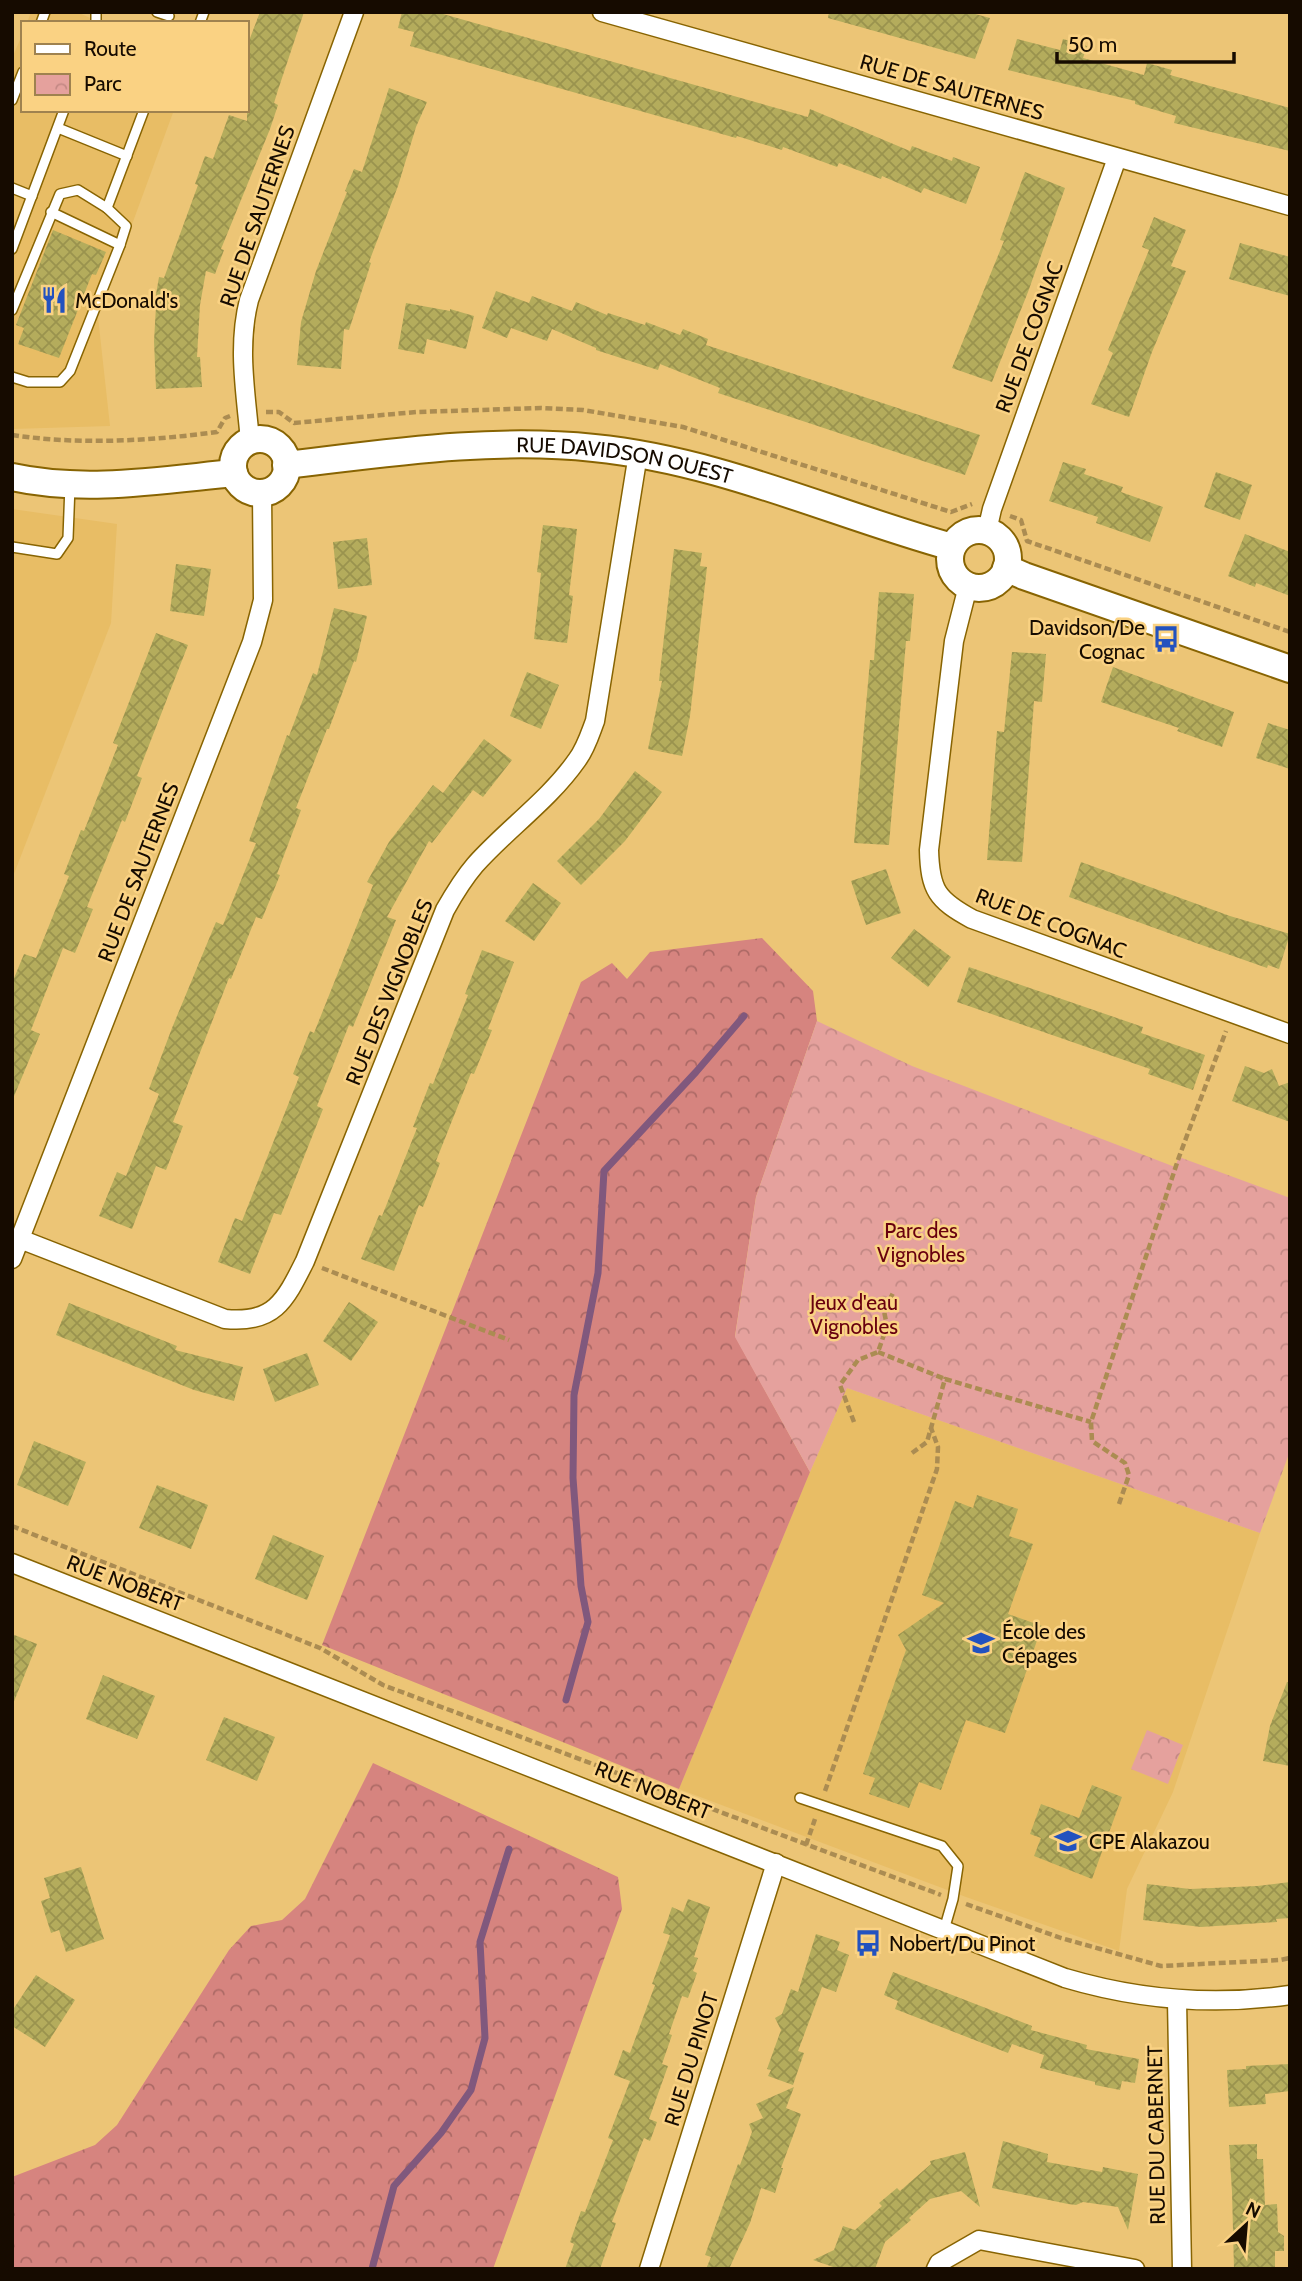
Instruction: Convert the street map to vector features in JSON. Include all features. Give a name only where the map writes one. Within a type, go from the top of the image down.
[{"type":"street","name":"RUE DE SAUTERNES","points":[[250,441],[242,342],[244,320],[354,12]]},
{"type":"street","name":"RUE DE SAUTERNES","points":[[602,12],[1290,206]]},
{"type":"street","name":"RUE DE COGNAC","points":[[987,531],[992,509],[1117,159]]},
{"type":"street","points":[[263,439],[274,444],[283,453],[286,465],[280,484],[272,491],[262,493],[244,488],[234,473],[236,454],[250,441],[263,439]]},
{"type":"street","name":"RUE DAVIDSON OUEST","points":[[286,465],[463,445],[555,444],[638,454],[735,478],[952,547]]},
{"type":"street","name":"RUE DES VIGNOBLES","points":[[16,1238],[225,1319],[243,1321],[259,1318],[271,1312],[284,1300],[304,1261],[458,886],[491,847],[559,781],[577,761],[587,743],[595,721],[638,454]]},
{"type":"street","points":[[12,478],[32,482],[114,485],[234,473]]},
{"type":"street","name":"RUE DE SAUTERNES","points":[[12,1259],[16,1238],[252,642],[263,600],[262,493]]},
{"type":"street","points":[[973,531],[987,531],[1004,545],[1008,556],[1006,568],[1001,578],[992,585],[980,588],[968,586],[954,574],[950,566],[952,547],[961,536],[973,531]]},
{"type":"street","points":[[1006,568],[1290,669]]},
{"type":"street","name":"RUE DE COGNAC","points":[[968,586],[954,641],[929,850],[929,875],[936,892],[953,909],[972,919],[1290,1034]]},
{"type":"street","name":"RUE NOBERT","points":[[12,1563],[1065,1978],[1104,1988],[1177,2000],[1218,2001],[1290,1995]]},
{"type":"street","name":"RUE DU PINOT","points":[[649,2269],[776,1863]]},
{"type":"street","name":"RUE DU CABERNET","points":[[1177,2000],[1182,2269]]},
{"type":"street","points":[[936,2269],[939,2263],[979,2240],[1135,2269]]},
{"type":"lane","points":[[157,12],[169,16]]},
{"type":"lane","points":[[12,100],[21,77]]},
{"type":"lane","points":[[12,249],[63,112]]},
{"type":"lane","points":[[107,208],[143,112]]},
{"type":"lane","points":[[58,128],[127,156]]},
{"type":"lane","points":[[12,188],[32,196]]},
{"type":"lane","points":[[12,310],[60,194],[78,190],[107,208],[126,226],[70,371],[60,382],[28,382],[12,377]]},
{"type":"lane","points":[[51,212],[120,245]]},
{"type":"lane","points":[[12,547],[57,554],[68,538],[70,484]]},
{"type":"lane","points":[[800,1798],[942,1846],[958,1866],[953,1899],[944,1930]]},
{"type":"path","points":[[12,435],[71,441],[151,439],[217,432],[225,418],[234,415]]},
{"type":"path","points":[[1015,518],[1021,520],[1027,541],[1290,632]]},
{"type":"path","points":[[1119,1504],[1129,1475],[1125,1463],[1091,1441],[1091,1422],[1179,1157],[1232,1014]]},
{"type":"path","points":[[304,1261],[509,1340]]},
{"type":"path","points":[[878,1352],[887,1326],[884,1311],[893,1293]]},
{"type":"path","points":[[854,1422],[840,1385],[858,1360],[878,1352],[945,1378],[1091,1422]]},
{"type":"path","points":[[912,1453],[927,1442],[945,1378]]},
{"type":"path","points":[[806,1845],[937,1469],[937,1447],[931,1428]]},
{"type":"path","points":[[12,1526],[320,1648],[383,1685],[674,1796],[733,1815],[806,1845],[1061,1938],[1161,1966],[1290,1958]]},
{"type":"shaded area","points":[[31,12],[77,12],[97,21],[28,21]]},
{"type":"shaded area","points":[[21,38],[21,112],[173,112],[98,317],[110,426],[12,429],[12,58]]},
{"type":"shaded area","points":[[12,509],[117,524],[111,623],[12,879]]},
{"type":"shaded area","name":"École des Cépages","points":[[847,1388],[1260,1533],[1173,1792],[1127,1889],[1119,1951],[966,1897],[679,1789]]},
{"type":"green space","points":[[762,938],[813,991],[817,1021],[756,1197],[735,1336],[810,1472],[679,1789],[322,1645],[581,982],[612,963],[627,979],[650,952]]},
{"type":"green space","name":"Parc des Vignobles","points":[[817,1021],[912,1066],[1175,1167],[1179,1157],[1290,1198],[1290,1451],[1260,1533],[847,1388],[810,1472],[735,1337],[756,1197]]},
{"type":"green space","points":[[1147,1730],[1183,1745],[1168,1784],[1131,1769]]},
{"type":"green space","points":[[373,1763],[618,1877],[622,1909],[493,2269],[12,2269],[12,2177],[95,2145],[117,2125],[229,1950],[251,1926],[282,1920],[305,1899]]},
{"type":"building","points":[[260,12],[304,12],[274,103],[278,105],[270,129],[221,249],[224,250],[215,274],[206,271],[200,305],[197,357],[200,357],[202,387],[156,389],[154,306],[159,277],[164,278],[198,185],[195,184],[205,156],[213,159],[229,115],[247,121],[248,43]]},
{"type":"building","points":[[402,12],[436,12],[808,117],[810,109],[910,151],[912,146],[952,161],[953,157],[980,167],[966,204],[924,188],[921,193],[882,176],[881,179],[839,163],[837,167],[783,147],[782,150],[737,136],[736,138],[410,46],[414,32],[398,28]]},
{"type":"building","points":[[829,12],[968,12],[990,18],[975,59],[828,18]]},
{"type":"building","points":[[1017,39],[1060,50],[1063,39],[1087,46],[1083,58],[1144,75],[1147,63],[1172,70],[1170,75],[1290,108],[1290,151],[1174,123],[1176,116],[1135,104],[1135,101],[1008,70]]},
{"type":"building","points":[[389,88],[427,102],[369,262],[371,263],[349,330],[344,329],[341,369],[297,365],[301,322],[316,271],[354,169],[362,172]]},
{"type":"building","points":[[1025,172],[1065,188],[992,382],[952,368],[1004,241],[1000,240]]},
{"type":"building","points":[[1154,217],[1186,230],[1171,266],[1186,271],[1152,352],[1129,417],[1091,404],[1113,353],[1108,350],[1149,250],[1142,247]]},
{"type":"building","name":"McDonald's","points":[[53,230],[106,252],[96,275],[92,274],[59,358],[18,344],[24,328],[16,325]]},
{"type":"building","points":[[1240,243],[1290,257],[1290,296],[1229,279]]},
{"type":"building","points":[[496,291],[529,303],[532,296],[572,311],[576,302],[607,315],[608,313],[645,325],[646,322],[680,335],[683,329],[708,339],[706,345],[980,435],[965,475],[718,393],[720,388],[660,364],[658,370],[596,350],[552,329],[547,341],[511,328],[507,338],[482,328]]},
{"type":"building","points":[[406,303],[450,309],[474,316],[466,349],[427,339],[424,354],[398,349]]},
{"type":"building","points":[[1063,462],[1086,469],[1084,474],[1123,487],[1121,492],[1163,507],[1150,542],[1096,523],[1098,517],[1049,501]]},
{"type":"building","points":[[1216,472],[1252,485],[1240,520],[1204,507]]},
{"type":"building","points":[[543,525],[577,529],[569,595],[573,596],[567,643],[534,639],[541,573],[537,572]]},
{"type":"building","points":[[1245,534],[1290,552],[1290,596],[1256,583],[1255,587],[1228,576]]},
{"type":"building","points":[[367,538],[372,585],[338,589],[333,542]]},
{"type":"building","points":[[674,549],[702,553],[700,566],[707,567],[690,716],[682,756],[648,749],[662,681],[659,681]]},
{"type":"building","points":[[176,564],[211,569],[204,616],[170,611]]},
{"type":"building","points":[[879,592],[914,594],[910,641],[906,641],[889,845],[854,843],[870,660],[874,660]]},
{"type":"building","points":[[334,608],[367,616],[356,662],[354,661],[296,808],[301,810],[277,874],[280,875],[262,919],[256,917],[231,979],[229,978],[173,1122],[183,1126],[166,1170],[156,1166],[132,1229],[99,1216],[117,1172],[126,1176],[159,1094],[149,1089],[216,922],[223,925],[256,843],[249,841],[287,735],[289,736],[313,673],[317,675]]},
{"type":"building","points":[[156,633],[188,645],[137,776],[142,778],[87,907],[93,909],[75,953],[63,948],[31,1030],[40,1034],[12,1101],[12,983],[24,954],[36,958],[69,876],[64,874],[118,745],[113,743]]},
{"type":"building","points":[[1012,652],[1046,654],[1042,702],[1034,701],[1022,862],[987,860],[997,731],[1004,732]]},
{"type":"building","points":[[1113,667],[1234,712],[1222,747],[1177,731],[1179,728],[1101,702]]},
{"type":"building","points":[[527,672],[559,685],[541,729],[510,716]]},
{"type":"building","points":[[1268,723],[1290,730],[1290,769],[1256,758]]},
{"type":"building","points":[[484,739],[512,760],[483,797],[473,790],[432,843],[429,841],[387,917],[396,920],[353,1027],[349,1025],[317,1106],[323,1109],[281,1215],[274,1213],[250,1274],[218,1262],[235,1218],[242,1221],[299,1077],[293,1074],[310,1031],[314,1033],[373,885],[367,882],[389,842],[433,785],[443,793]]},
{"type":"building","points":[[635,771],[662,792],[625,841],[581,885],[557,861],[599,819]]},
{"type":"building","points":[[1081,862],[1230,916],[1290,934],[1279,969],[1268,965],[1267,968],[1069,897]]},
{"type":"building","points":[[886,869],[901,913],[866,925],[851,881]]},
{"type":"building","points":[[533,883],[561,903],[534,941],[505,921]]},
{"type":"building","points":[[914,929],[951,957],[928,987],[891,958]]},
{"type":"building","points":[[482,950],[514,962],[488,1029],[492,1030],[474,1074],[471,1073],[436,1161],[440,1163],[432,1184],[423,1207],[419,1205],[394,1271],[361,1259],[379,1215],[382,1216],[417,1128],[413,1127],[468,995],[465,994]]},
{"type":"building","points":[[969,967],[1143,1027],[1141,1033],[1205,1055],[1193,1090],[1148,1074],[1150,1069],[957,1002]]},
{"type":"building","points":[[1245,1066],[1264,1073],[1272,1069],[1279,1086],[1290,1082],[1290,1122],[1232,1101]]},
{"type":"building","points":[[349,1302],[378,1322],[351,1361],[323,1341]]},
{"type":"building","points":[[69,1303],[177,1346],[175,1350],[243,1367],[234,1401],[194,1390],[56,1335]]},
{"type":"building","points":[[307,1353],[319,1385],[275,1402],[263,1369]]},
{"type":"building","points":[[34,1441],[86,1462],[68,1506],[17,1485]]},
{"type":"building","points":[[157,1485],[208,1505],[191,1549],[139,1528]]},
{"type":"building","points":[[977,1495],[1018,1509],[1009,1536],[1033,1544],[1008,1614],[1042,1626],[1005,1733],[966,1720],[941,1790],[919,1782],[909,1808],[869,1794],[875,1778],[863,1774],[906,1650],[898,1635],[944,1603],[922,1595],[955,1501],[973,1508]]},
{"type":"building","points":[[273,1535],[324,1556],[307,1600],[255,1579]]},
{"type":"building","points":[[12,1634],[37,1644],[13,1704],[12,1703]]},
{"type":"building","points":[[103,1675],[155,1696],[137,1739],[86,1719]]},
{"type":"building","points":[[1287,1682],[1290,1682],[1290,1766],[1263,1761],[1270,1726]]},
{"type":"building","points":[[224,1717],[275,1737],[257,1781],[206,1760]]},
{"type":"building","points":[[1092,1785],[1122,1797],[1092,1879],[1034,1856],[1041,1838],[1030,1834],[1041,1804],[1079,1818]]},
{"type":"building","points":[[81,1867],[104,1939],[66,1952],[59,1930],[51,1933],[41,1901],[50,1898],[44,1878]]},
{"type":"building","points":[[1290,1882],[1290,1918],[1276,1919],[1277,1922],[1201,1927],[1143,1920],[1147,1884],[1190,1889]]},
{"type":"building","points":[[688,1899],[710,1907],[694,1957],[698,1958],[693,1971],[697,1973],[688,1998],[682,1996],[669,2034],[672,2035],[662,2064],[668,2066],[649,2119],[657,2122],[650,2141],[644,2138],[639,2150],[612,2222],[616,2223],[600,2269],[565,2269],[574,2244],[570,2242],[581,2211],[585,2212],[613,2140],[608,2138],[630,2081],[614,2075],[623,2050],[630,2053],[655,1985],[652,1984],[670,1935],[663,1933],[672,1907],[683,1912]]},
{"type":"building","points":[[816,1934],[840,1942],[837,1950],[849,1955],[836,1992],[822,1987],[798,2051],[804,2053],[793,2085],[768,2076],[771,2070],[767,2069],[781,2030],[775,2018],[782,2014],[791,1989],[798,1992]]},
{"type":"building","points":[[893,1972],[1032,2026],[1031,2030],[1087,2045],[1086,2049],[1139,2059],[1135,2083],[1122,2081],[1120,2090],[1095,2085],[1095,2082],[1040,2068],[1044,2055],[1012,2044],[1008,2053],[895,2009],[898,2001],[884,1995]]},
{"type":"building","points":[[36,1975],[75,2000],[45,2047],[12,2026],[12,2011]]},
{"type":"building","points":[[1290,2064],[1290,2091],[1265,2094],[1266,2104],[1229,2107],[1227,2070],[1246,2069],[1246,2066]]},
{"type":"building","points":[[794,2087],[786,2108],[801,2114],[781,2168],[775,2193],[761,2188],[750,2223],[729,2269],[706,2269],[711,2257],[705,2255],[752,2132],[749,2124],[763,2118],[756,2104]]},
{"type":"building","points":[[1003,2141],[1048,2154],[1047,2162],[1102,2172],[1103,2167],[1138,2174],[1128,2230],[1118,2207],[1083,2202],[1068,2204],[992,2188]]},
{"type":"building","points":[[1257,2144],[1257,2159],[1263,2159],[1265,2205],[1277,2204],[1278,2232],[1284,2236],[1284,2251],[1275,2251],[1275,2269],[1234,2269],[1229,2145]]},
{"type":"building","points":[[965,2152],[980,2207],[961,2191],[930,2199],[885,2242],[875,2269],[839,2269],[813,2260],[834,2250],[843,2226],[855,2230],[882,2206],[879,2203],[897,2188],[900,2191],[931,2164],[930,2161]]},
{"type":"waterway","points":[[566,1700],[588,1622],[581,1586],[573,1478],[574,1395],[598,1273],[604,1171],[744,1016]]},
{"type":"waterway","points":[[372,2269],[394,2186],[441,2133],[471,2090],[485,2038],[480,1942],[509,1849]]},
{"type":"place","name":"McDonald's","points":[[54,300]]},
{"type":"place","name":"Davidson/De Cognac","points":[[1166,639]]},
{"type":"place","name":"École des Cépages","points":[[981,1643]]},
{"type":"place","name":"CPE Alakazou","points":[[1068,1841]]},
{"type":"place","name":"Nobert/Du Pinot","points":[[868,1943]]},
{"type":"park label","name":"Jeux d'eau Vignobles","points":[[854,1314]]}]
